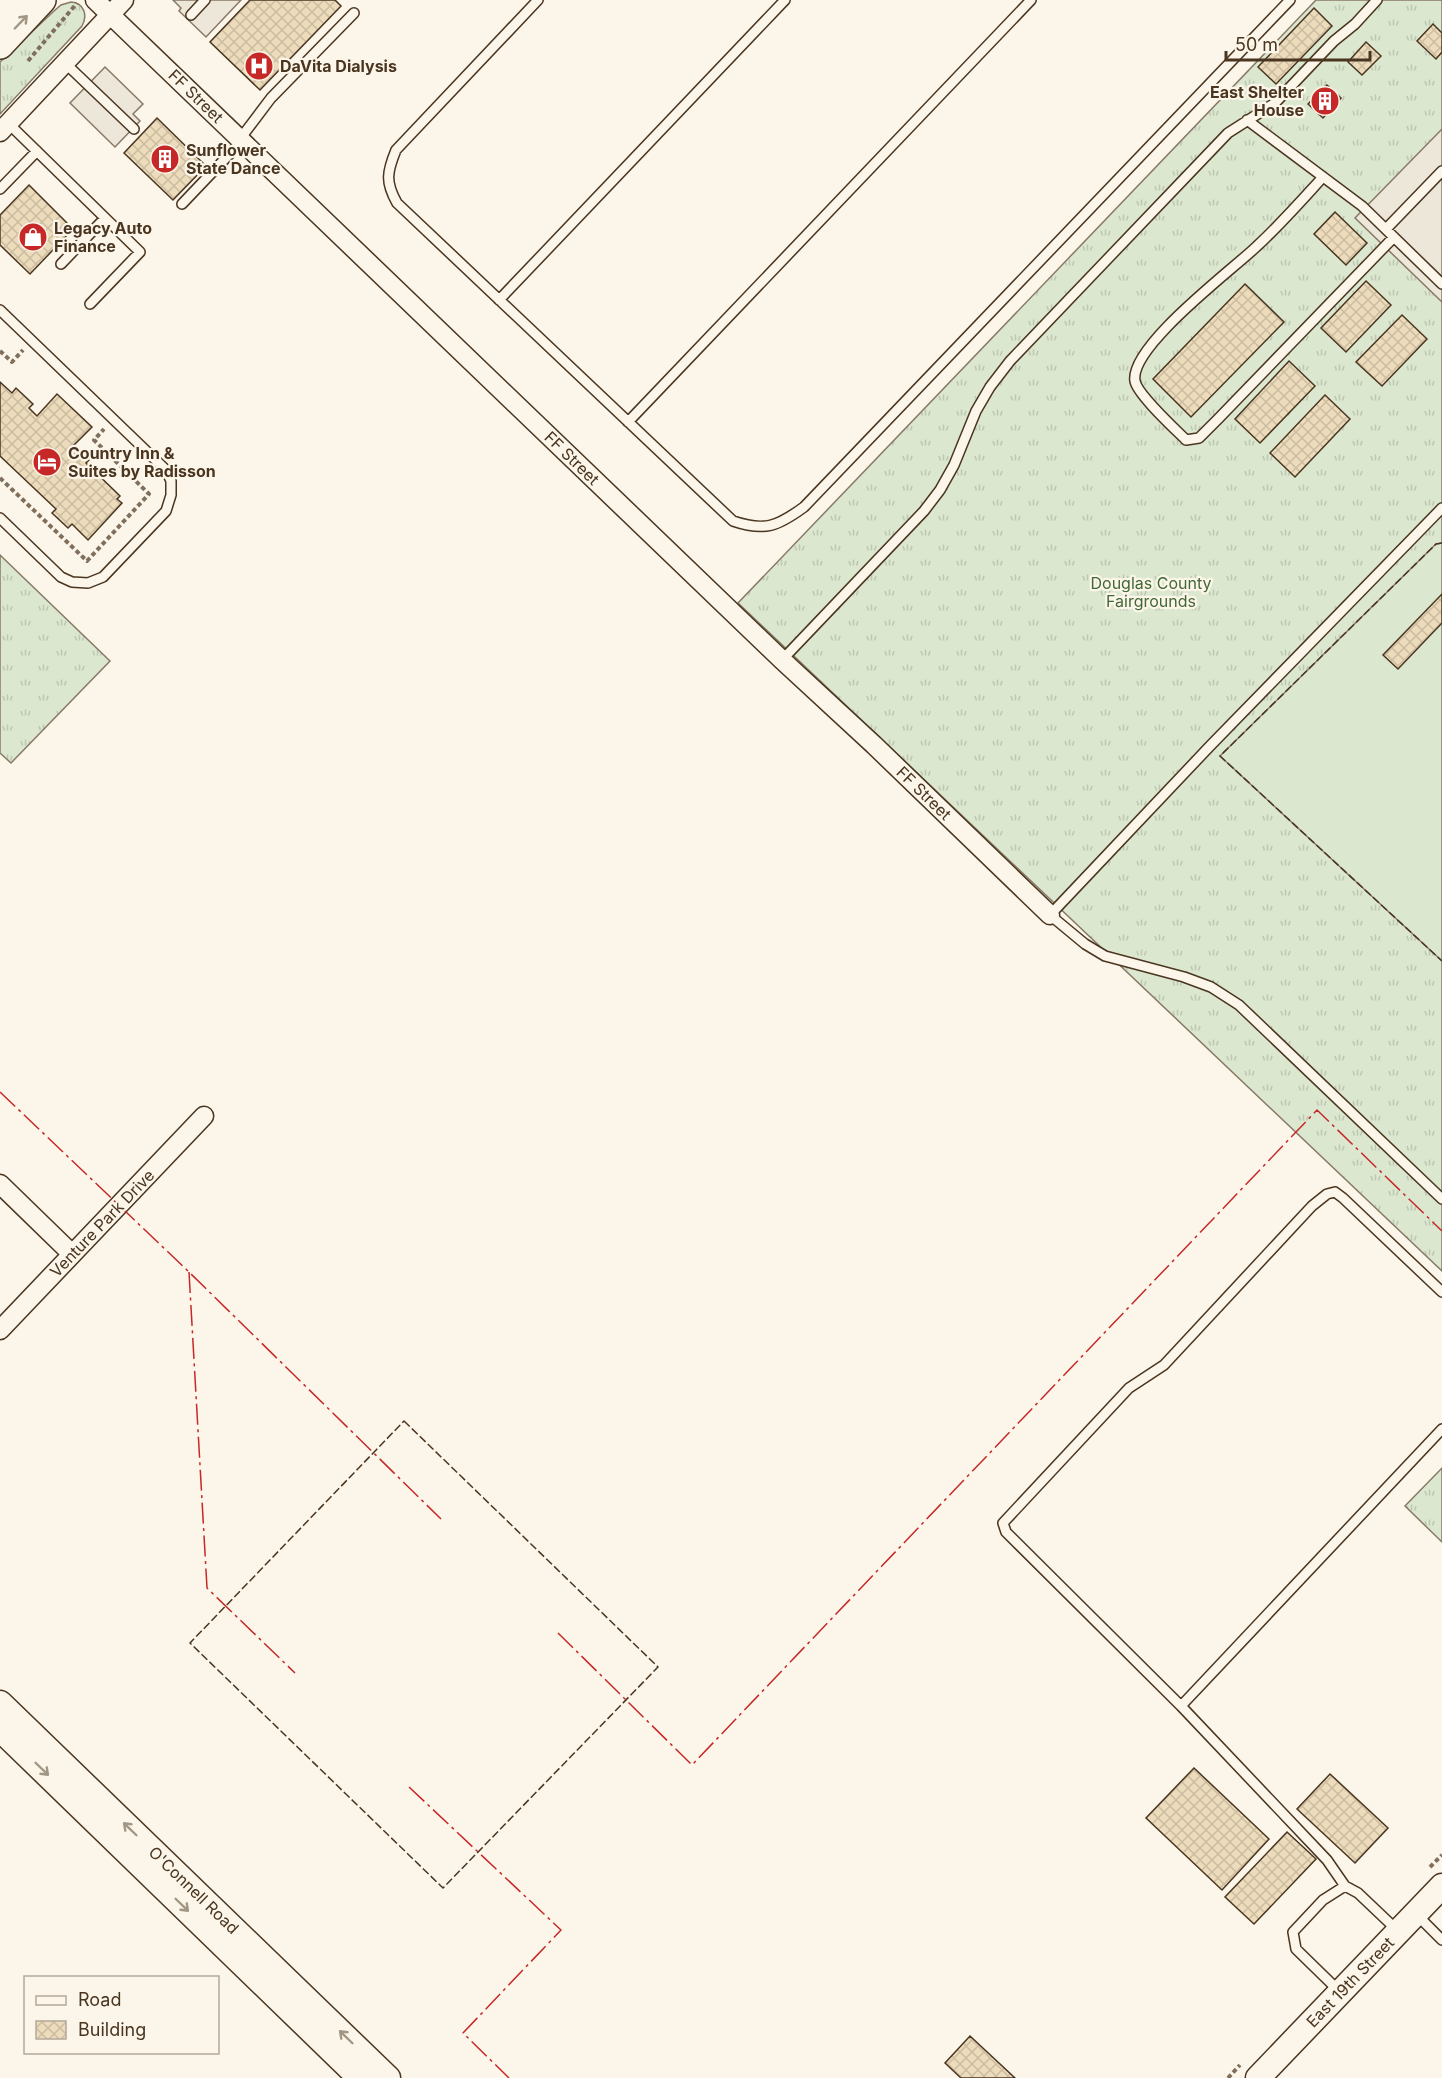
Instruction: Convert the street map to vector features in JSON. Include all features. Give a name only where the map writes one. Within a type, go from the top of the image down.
[{"type":"main road","points":[[0,14],[13,0]]},
{"type":"main road","points":[[0,45],[42,0]]},
{"type":"street","name":"FF Street","points":[[95,0],[1050,915]]},
{"type":"street","points":[[4,128],[124,0]]},
{"type":"street","name":"Venture Park Drive","points":[[0,1330],[204,1116]]},
{"type":"street","points":[[0,1184],[72,1254]]},
{"type":"street","name":"O'Connell Road","points":[[0,1703],[388,2078]]},
{"type":"street","name":"O'Connell Road","points":[[0,1729],[360,2078]]},
{"type":"street","name":"East 19th Street","points":[[1258,2078],[1442,1886]]},
{"type":"lane","points":[[191,15],[205,0]]},
{"type":"lane","points":[[538,0],[400,144],[390,164],[389,190],[397,203],[733,521],[746,525],[764,526],[782,523],[804,507],[1290,0]]},
{"type":"lane","points":[[499,300],[785,0]]},
{"type":"lane","points":[[628,422],[1031,0]]},
{"type":"lane","points":[[782,660],[924,511],[940,490],[954,465],[976,411],[990,387],[1010,361],[1228,133],[1275,103],[1377,0]]},
{"type":"lane","points":[[182,204],[242,140],[271,98],[354,13]]},
{"type":"lane","points":[[65,63],[134,129]]},
{"type":"lane","points":[[1247,120],[1362,206],[1442,284]]},
{"type":"lane","points":[[4,128],[37,151],[140,252],[90,304]]},
{"type":"lane","points":[[0,189],[37,151]]},
{"type":"lane","points":[[1386,229],[1442,171]]},
{"type":"lane","points":[[1323,177],[1254,249],[1187,307],[1150,346],[1138,365],[1134,381],[1141,393],[1186,440],[1199,438],[1394,237]]},
{"type":"lane","points":[[61,264],[105,218]]},
{"type":"lane","points":[[0,310],[166,470],[171,481],[171,495],[166,511],[103,577],[88,583],[72,582],[61,577],[0,518]]},
{"type":"lane","points":[[1442,508],[1202,754],[1050,915],[1085,944],[1105,956],[1193,980],[1211,987],[1239,1005],[1442,1199]]},
{"type":"lane","points":[[1398,1931],[1358,1893],[1345,1887],[1327,1860],[1181,1706],[1006,1532],[1003,1523],[1129,1388],[1164,1365],[1305,1214],[1327,1194],[1335,1192],[1343,1197],[1442,1292]]},
{"type":"lane","points":[[1181,1706],[1442,1429]]},
{"type":"lane","points":[[1341,1992],[1296,1949],[1293,1932],[1323,1900],[1345,1887]]},
{"type":"lane","points":[[1415,1914],[1442,1940]]},
{"type":"path","points":[[28,61],[74,6]]},
{"type":"path","points":[[0,351],[12,362],[23,351]]},
{"type":"path","points":[[0,477],[87,561],[149,494],[94,440],[104,429],[96,421]]},
{"type":"green space","name":"Douglas County Fairgrounds","points":[[1316,0],[1442,0],[1442,1271],[738,603]]},
{"type":"green space","points":[[71,2],[84,10],[85,18],[82,26],[0,114],[0,62],[61,5]]},
{"type":"green space","points":[[1442,543],[1442,961],[1220,756],[1436,544]]},
{"type":"green space","points":[[0,555],[110,661],[11,763],[0,753]]},
{"type":"green space","points":[[1442,1468],[1442,1542],[1405,1506]]},
{"type":"shaded area","points":[[173,0],[241,0],[206,37],[179,11],[181,8]]},
{"type":"shaded area","points":[[105,67],[143,104],[133,114],[140,121],[115,147],[70,103]]},
{"type":"shaded area","points":[[1442,129],[1442,302],[1355,218]]},
{"type":"building","name":"DaVita Dialysis","points":[[250,0],[335,0],[341,6],[260,90],[210,42]]},
{"type":"building","points":[[1314,8],[1332,26],[1276,84],[1258,67]]},
{"type":"building","points":[[1433,24],[1442,33],[1442,52],[1436,59],[1417,41]]},
{"type":"building","points":[[1366,42],[1381,56],[1362,75],[1348,62]]},
{"type":"building","name":"East Shelter House","points":[[1327,85],[1341,98],[1323,118],[1308,104]]},
{"type":"building","name":"Sunflower State Dance","points":[[157,118],[206,166],[173,200],[124,153]]},
{"type":"building","name":"Legacy Auto Finance","points":[[29,185],[73,229],[30,274],[0,245],[0,215]]},
{"type":"building","points":[[1335,212],[1367,243],[1346,265],[1314,234]]},
{"type":"building","points":[[1366,281],[1391,305],[1346,352],[1321,328]]},
{"type":"building","points":[[1245,284],[1284,322],[1191,417],[1153,379]]},
{"type":"building","points":[[1402,315],[1427,339],[1382,386],[1356,362]]},
{"type":"building","points":[[1289,361],[1315,386],[1260,443],[1235,419]]},
{"type":"building","name":"Country Inn & Suites by Radisson","points":[[0,382],[12,393],[16,388],[33,404],[29,408],[37,416],[57,394],[92,427],[74,445],[89,460],[86,463],[120,496],[117,499],[122,503],[88,540],[72,524],[68,528],[52,513],[56,509],[0,456]]},
{"type":"building","points":[[1325,395],[1350,419],[1295,477],[1270,453]]},
{"type":"building","points":[[1442,594],[1442,623],[1398,669],[1383,655]]},
{"type":"building","points":[[1194,1768],[1269,1839],[1222,1890],[1146,1818]]},
{"type":"building","points":[[1330,1774],[1388,1828],[1355,1863],[1297,1809]]},
{"type":"building","points":[[1287,1832],[1316,1859],[1254,1924],[1225,1897]]},
{"type":"building","points":[[970,2036],[1015,2078],[961,2078],[945,2063]]},
{"type":"fence","points":[[1442,543],[1436,544],[1220,756],[1442,961]]},
{"type":"fence","points":[[404,1421],[658,1667],[443,1888],[190,1643],[404,1421]]},
{"type":"power","points":[[0,1092],[189,1272],[441,1519]]},
{"type":"power","points":[[558,1633],[692,1765],[1317,1110],[1442,1231]]},
{"type":"power","points":[[189,1272],[207,1588],[295,1673]]},
{"type":"power","points":[[409,1787],[561,1930],[463,2033],[509,2078]]},
{"type":"place","name":"DaVita Dialysis","points":[[259,66]]},
{"type":"place","name":"East Shelter House","points":[[1325,101]]},
{"type":"place","name":"Sunflower State Dance","points":[[165,159]]},
{"type":"place","name":"Legacy Auto Finance","points":[[33,237]]},
{"type":"place","name":"Country Inn & Suites by Radisson","points":[[47,462]]}]
